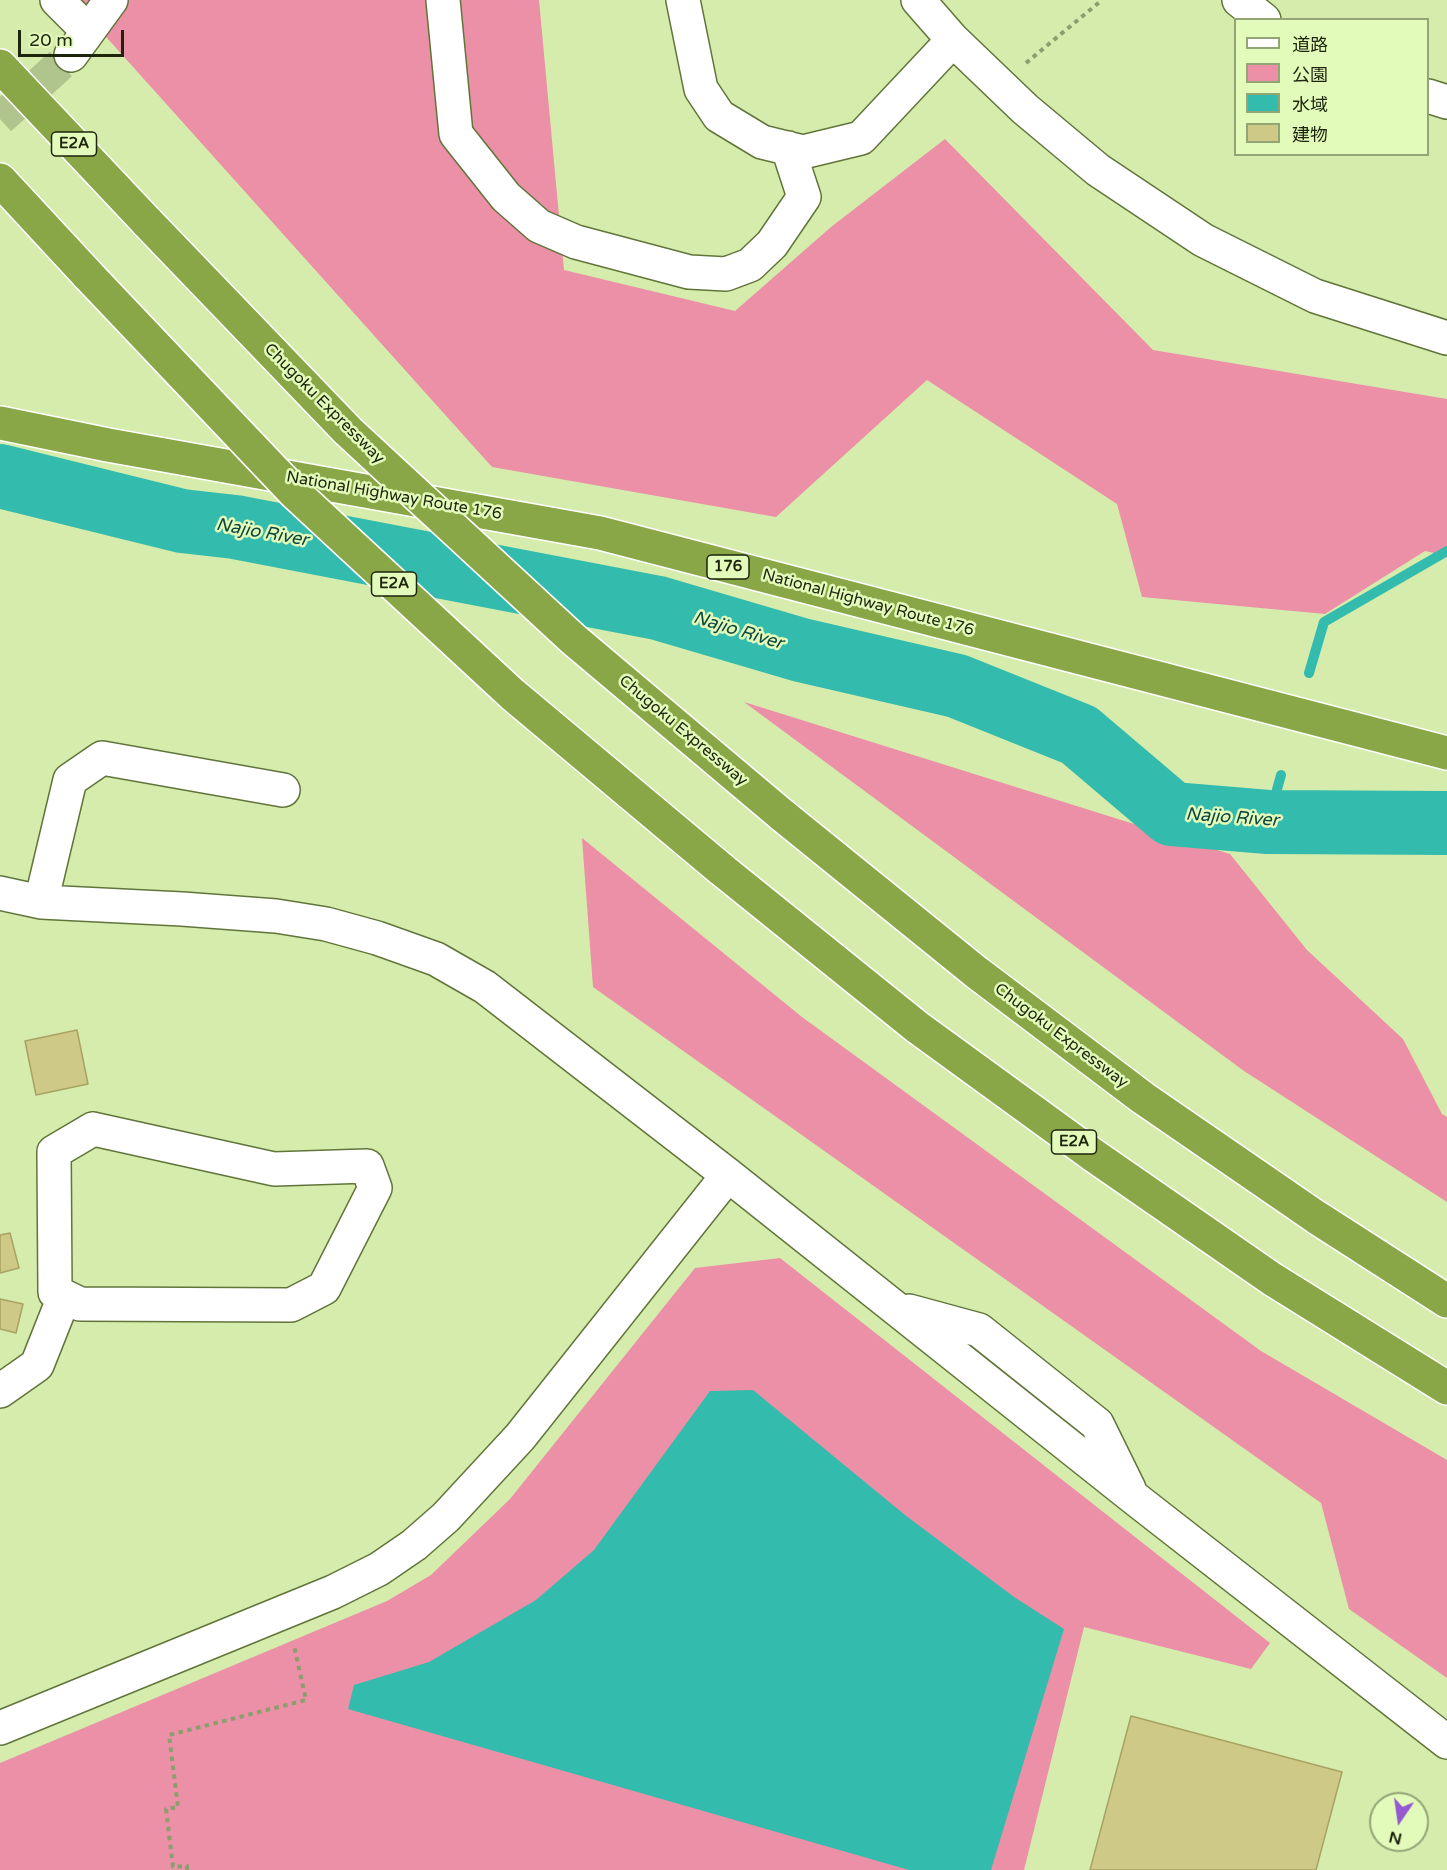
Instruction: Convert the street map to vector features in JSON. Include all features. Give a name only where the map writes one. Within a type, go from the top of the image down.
[{"type":"highway","name":"Chugoku Expressway","points":[[0,66],[348,431],[573,639],[782,815],[976,972],[1143,1098],[1316,1217],[1447,1301]]},
{"type":"highway","name":"E2A","points":[[0,180],[296,493],[512,694],[721,869],[916,1027],[1093,1155],[1272,1279],[1447,1388]]},
{"type":"highway","name":"National Highway Route 176","points":[[0,423],[108,445],[600,533],[1447,753]]},
{"type":"street","points":[[57,0],[79,43],[111,0]]},
{"type":"street","points":[[443,0],[456,134],[506,197],[539,226],[576,242],[689,272],[726,274],[750,265],[772,244],[804,197],[788,148]]},
{"type":"street","points":[[683,0],[701,89],[719,116],[762,142],[803,152],[861,138],[953,40]]},
{"type":"street","points":[[918,0],[953,40],[1024,109],[1098,170],[1203,240],[1315,296],[1447,338]]},
{"type":"street","points":[[1239,0],[1262,18]]},
{"type":"street","points":[[1429,96],[1447,102]]},
{"type":"street","points":[[41,902],[70,780],[102,758],[283,790]]},
{"type":"street","points":[[0,893],[41,902],[276,916],[346,930],[436,959],[485,987],[895,1308],[979,1330],[1097,1424],[1133,1497],[1447,1742]]},
{"type":"street","points":[[93,1128],[274,1169],[367,1166],[375,1188],[324,1288],[291,1305],[80,1304],[64,1297],[55,1292],[54,1152],[93,1128]]},
{"type":"street","points":[[0,1728],[333,1592],[379,1569],[414,1545],[446,1517],[520,1437],[728,1175]]},
{"type":"street","points":[[0,1391],[37,1365],[64,1297]]},
{"type":"path","points":[[1018,71],[1102,0]]},
{"type":"path","points":[[188,1870],[187,1866],[173,1867],[166,1809],[178,1807],[170,1735],[306,1700],[295,1648]]},
{"type":"green space","points":[[73,0],[539,0],[564,270],[735,311],[831,227],[945,139],[1153,350],[1447,399],[1447,556],[1425,551],[1325,614],[1142,597],[1117,504],[927,380],[776,517],[492,467]]},
{"type":"green space","points":[[744,702],[1230,854],[1307,950],[1403,1039],[1442,1114],[1447,1117],[1447,1202],[1244,1071]]},
{"type":"green space","points":[[582,838],[802,1017],[1261,1351],[1447,1460],[1447,1678],[1349,1609],[1321,1503],[593,987]]},
{"type":"green space","points":[[780,1258],[1270,1643],[1251,1669],[1084,1627],[1024,1870],[0,1870],[0,1763],[387,1601],[431,1575],[510,1499],[695,1268]]},
{"type":"water","points":[[753,1390],[905,1515],[1014,1597],[1064,1629],[991,1870],[909,1870],[348,1709],[354,1685],[429,1662],[536,1600],[594,1550],[710,1391]]},
{"type":"building","points":[[77,1030],[88,1084],[36,1095],[25,1041]]},
{"type":"building","points":[[10,1233],[19,1268],[0,1273],[0,1235]]},
{"type":"building","points":[[0,1299],[23,1304],[16,1333],[0,1329]]},
{"type":"building","points":[[1131,1716],[1342,1772],[1316,1870],[1090,1870]]},
{"type":"waterway","name":"Najio River","points":[[0,476],[182,521],[235,527],[658,608],[801,650],[957,686],[1079,735],[1172,814],[1268,822],[1447,823]]},
{"type":"waterway","points":[[1309,673],[1324,622],[1447,551]]},
{"type":"waterway","points":[[1268,822],[1281,775]]},
{"type":"tunnel","points":[[0,119],[71,55]]}]
